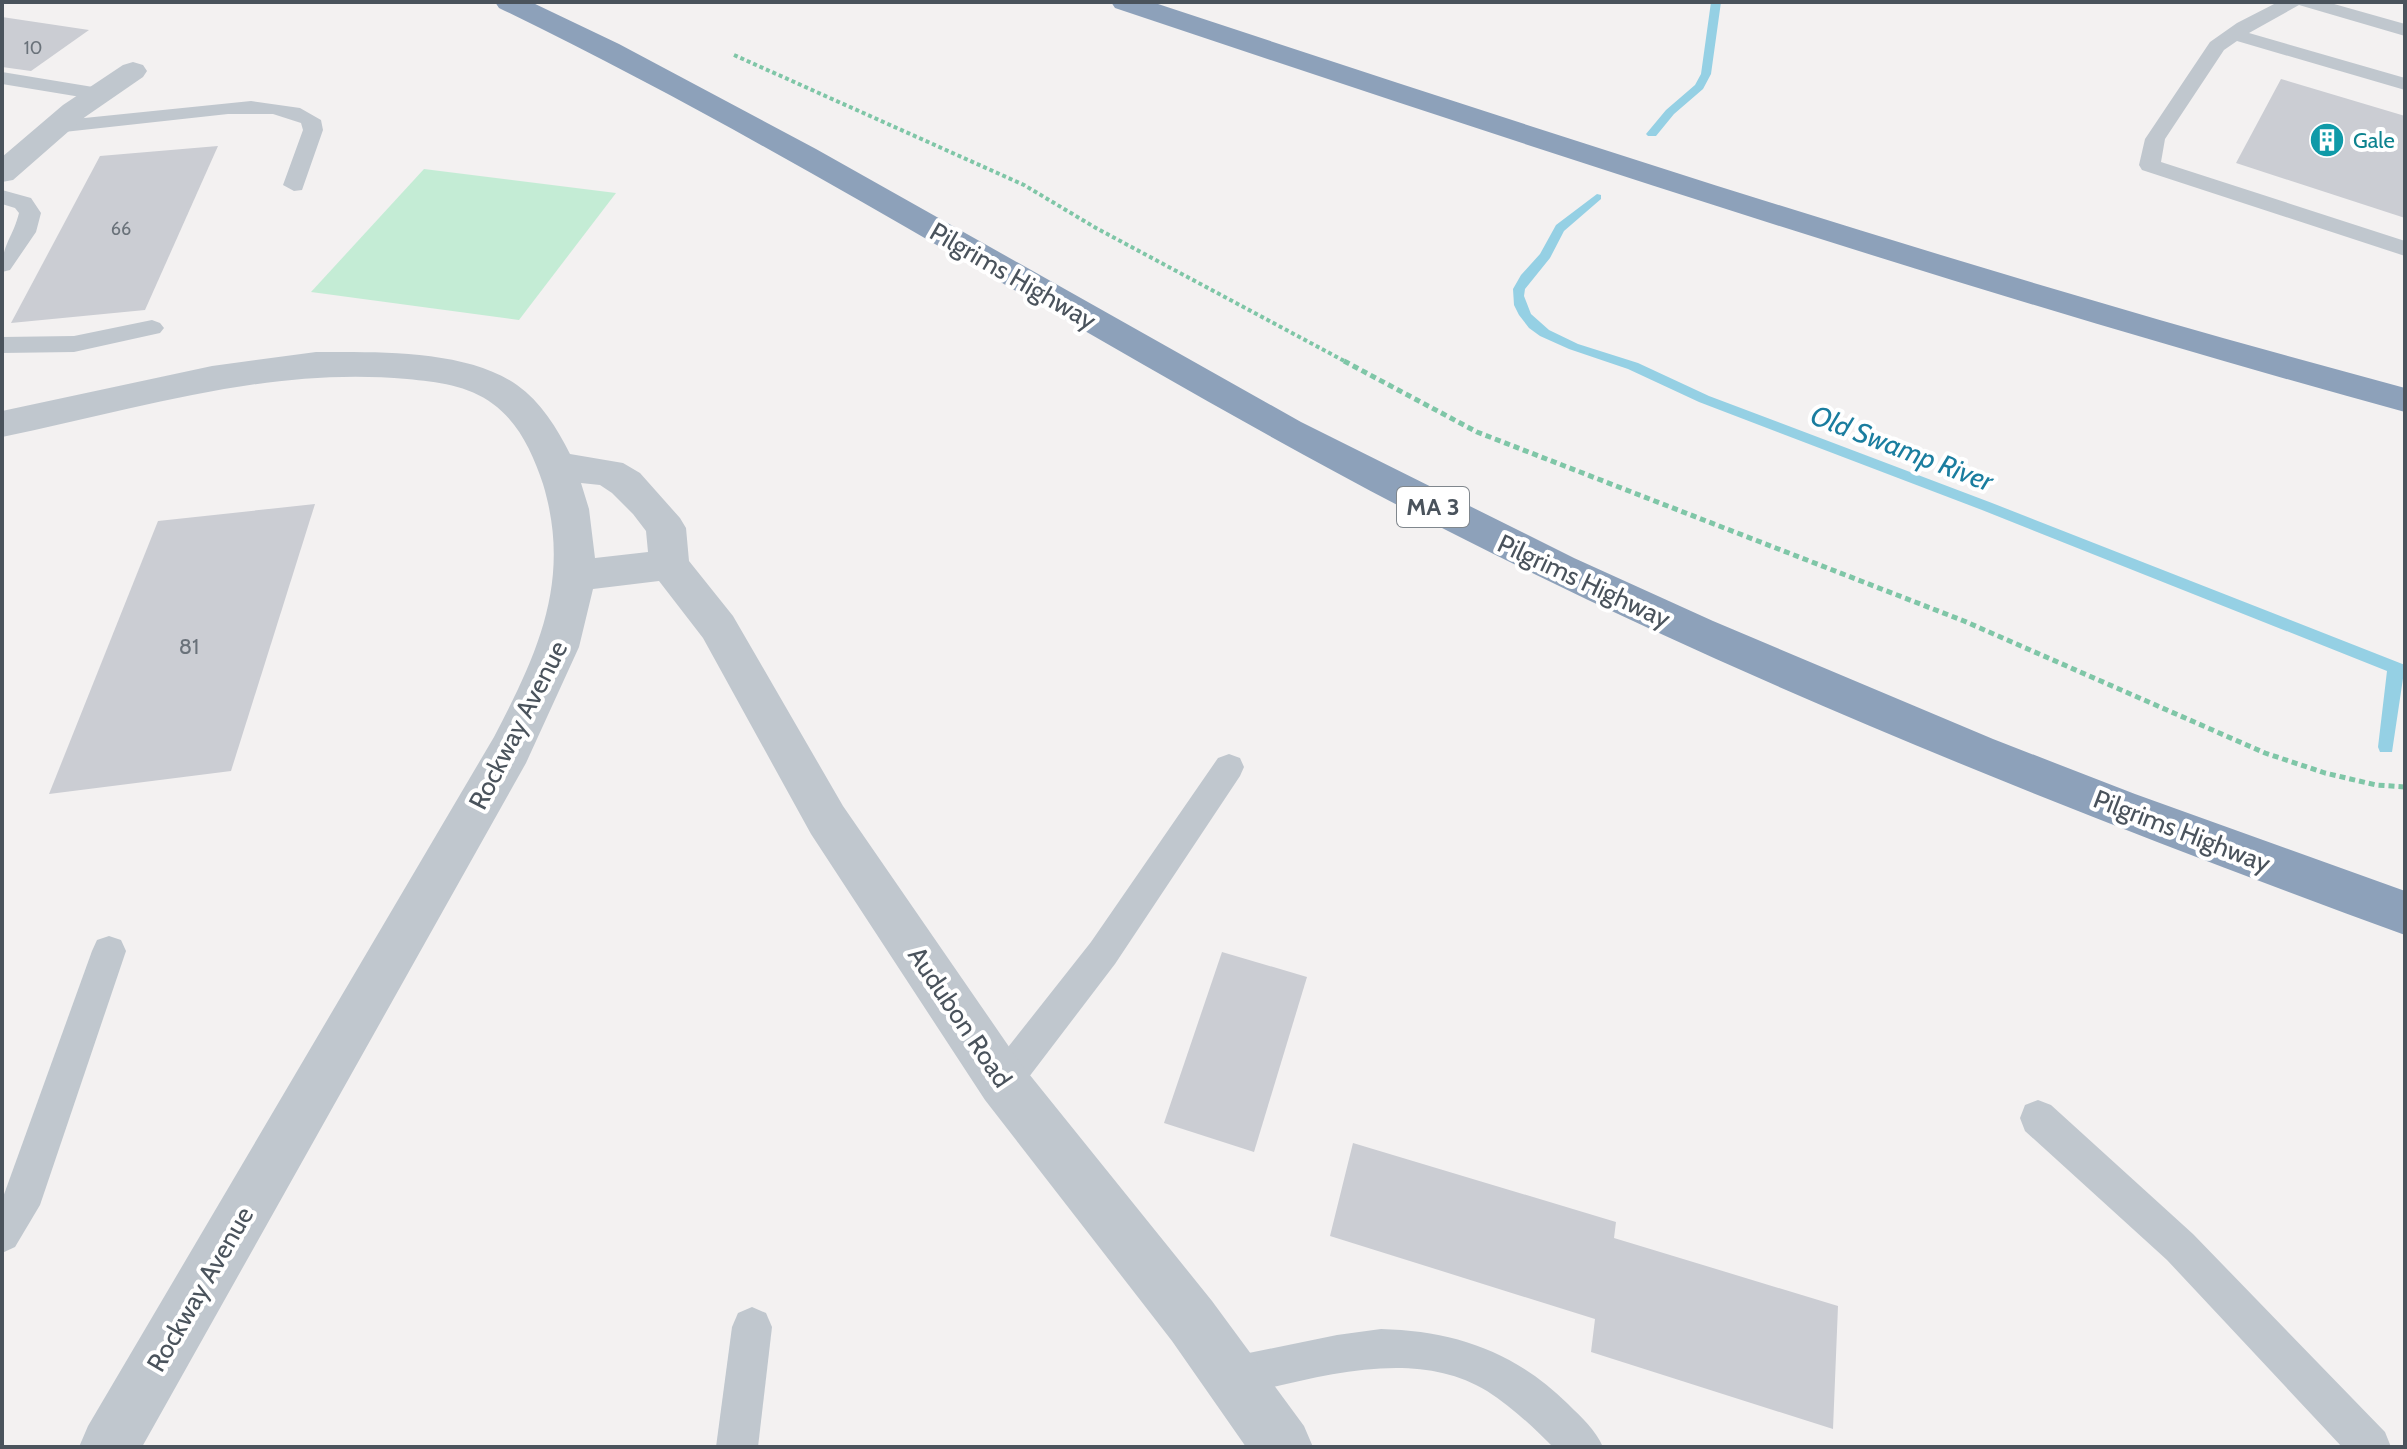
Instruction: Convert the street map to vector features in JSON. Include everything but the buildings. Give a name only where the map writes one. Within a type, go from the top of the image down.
[{"type":"highway","name":"Pilgrims Highway","points":[[509,2],[734,117],[1224,397],[1501,542],[1845,699],[2154,820],[2405,913]]},
{"type":"highway","points":[[1125,2],[1922,264],[2145,330],[2405,400]]},
{"type":"street","points":[[2,173],[55,127],[133,71]]},
{"type":"street","name":"Rockway Avenue","points":[[2,424],[250,370],[308,363],[393,364],[452,372],[480,381],[504,394],[535,427],[556,466],[573,520],[575,576],[564,637],[510,750],[109,1447]]},
{"type":"street","points":[[556,466],[609,473],[626,483],[666,528],[669,565],[575,576]]},
{"type":"street","name":"Audubon Road","points":[[669,565],[718,627],[827,820],[1003,1082],[1234,1376],[1283,1447]]},
{"type":"lane","points":[[2292,2],[2217,46],[2155,139],[2150,165],[2405,249]]},
{"type":"lane","points":[[2306,2],[2405,30]]},
{"type":"lane","points":[[2233,34],[2405,84]]},
{"type":"lane","points":[[2,78],[99,94]]},
{"type":"lane","points":[[55,127],[127,121],[171,113],[282,109],[311,120],[313,130],[294,185]]},
{"type":"lane","points":[[2,197],[23,203],[30,213],[25,232],[2,265]]},
{"type":"lane","points":[[2,345],[101,341],[152,328]]},
{"type":"lane","points":[[1003,1082],[1103,953],[1229,767]]},
{"type":"lane","points":[[2,1234],[25,1193],[109,951]]},
{"type":"lane","points":[[2038,1118],[2180,1247],[2370,1447]]},
{"type":"lane","points":[[737,1447],[752,1327]]},
{"type":"lane","points":[[1234,1376],[1341,1352],[1396,1347],[1446,1352],[1492,1369],[1551,1413],[1582,1447]]},
{"type":"path","points":[[734,55],[1024,185],[1110,236],[1477,432],[1964,621],[2265,753],[2325,773],[2376,785],[2405,787]]},
{"type":"green space","points":[[424,169],[616,193],[519,320],[311,292]]},
{"type":"waterway","name":"Old Swamp River","points":[[1652,134],[1670,112],[1699,87],[1706,74],[1716,2]]},
{"type":"waterway","name":"Old Swamp River","points":[[1597,197],[1560,228],[1546,255],[1521,283],[1518,296],[1520,305],[1533,325],[1544,333],[1633,366],[1704,399],[2405,671]]},
{"type":"waterway","points":[[2386,747],[2395,668]]},
{"type":"place","name":"Gale","points":[[2327,140]]}]
